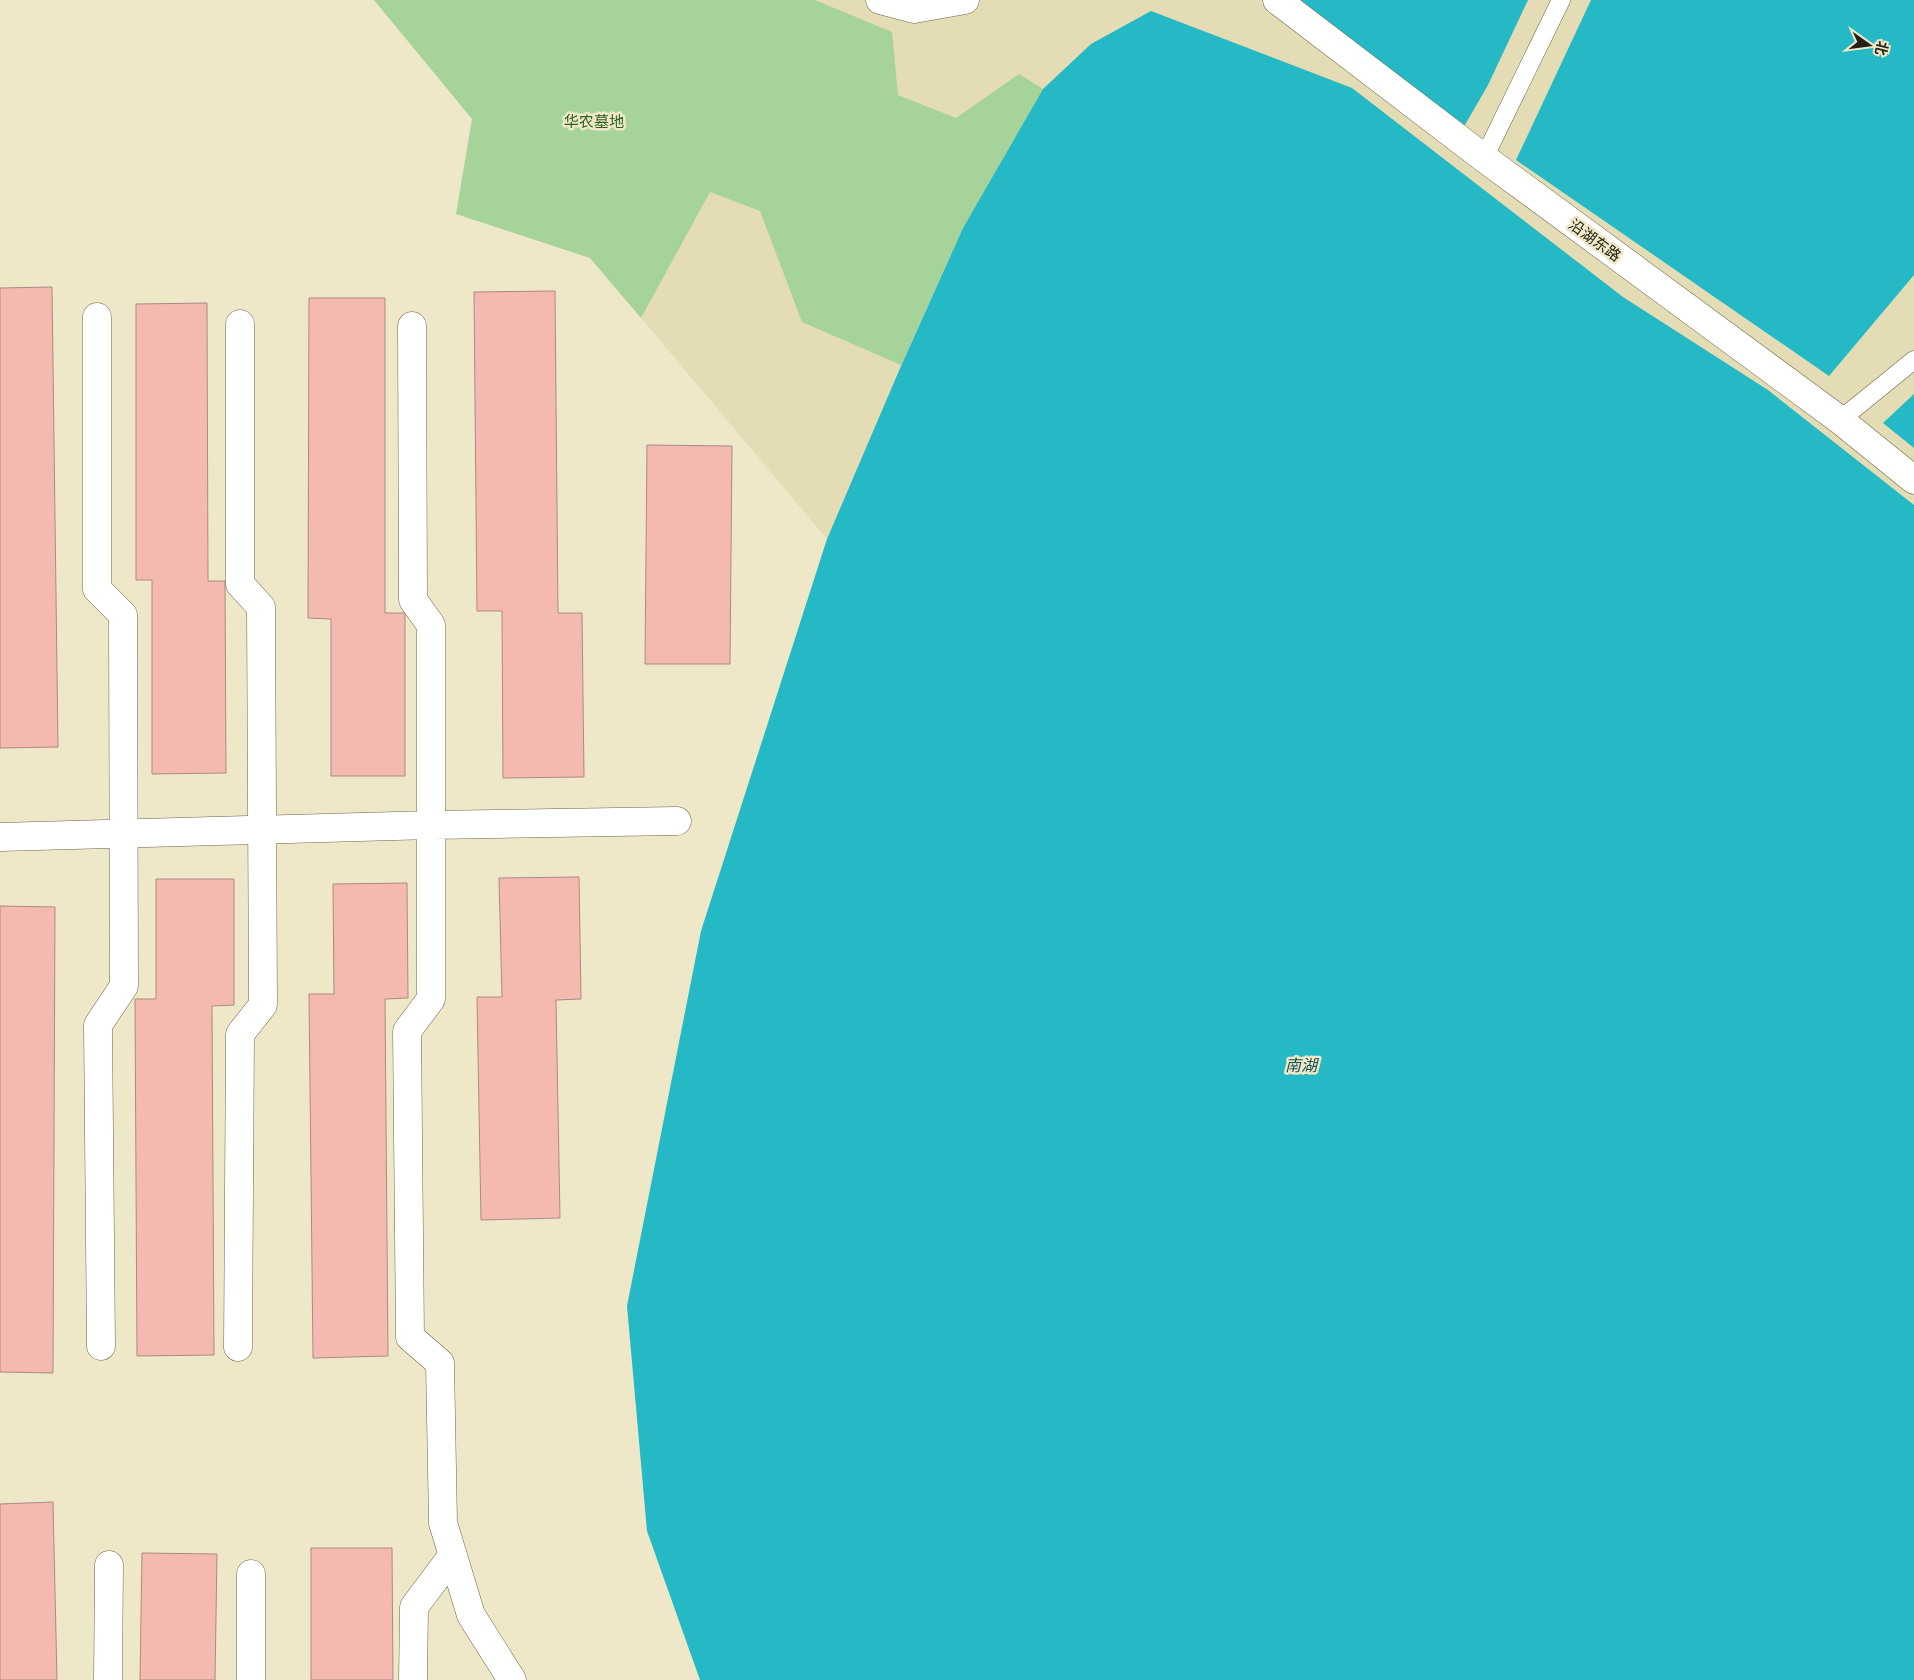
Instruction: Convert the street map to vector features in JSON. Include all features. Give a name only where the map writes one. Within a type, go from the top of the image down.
[{"type":"street","points":[[880,0],[914,9],[966,0]]},
{"type":"street","name":"沿湖东路","points":[[1277,0],[1484,158],[1840,420],[1914,480]]},
{"type":"street","points":[[97,317],[97,589],[123,615],[124,834],[124,986],[98,1024],[101,1346]]},
{"type":"street","points":[[238,1347],[240,1034],[263,1005],[261,607],[240,584],[240,324]]},
{"type":"street","points":[[412,326],[413,600],[431,626],[431,999],[407,1031],[410,1337],[440,1363],[444,1523],[471,1614],[512,1680]]},
{"type":"street","points":[[0,837],[431,825],[677,821]]},
{"type":"street","points":[[413,1680],[414,1607],[453,1555]]},
{"type":"street","points":[[108,1680],[109,1565]]},
{"type":"street","points":[[251,1574],[251,1680]]},
{"type":"lane","points":[[1484,158],[1561,0]]},
{"type":"lane","points":[[1840,420],[1914,360]]},
{"type":"shaded area","points":[[374,0],[1914,0],[1914,505],[1768,390],[1623,297],[963,228],[901,366],[827,539]]},
{"type":"green space","name":"华农墓地","points":[[374,0],[815,0],[892,32],[898,95],[956,118],[1019,74],[1043,89],[963,228],[901,365],[802,322],[760,211],[710,192],[641,318],[590,258],[456,214],[472,119]]},
{"type":"water","points":[[1295,0],[1528,0],[1488,85],[1462,130]]},
{"type":"water","points":[[1591,0],[1914,0],[1914,275],[1829,376],[1516,160]]},
{"type":"water","name":"南湖","points":[[1151,11],[1352,88],[1623,297],[1768,390],[1914,505],[1914,1680],[700,1680],[647,1531],[627,1306],[701,931],[827,539],[901,366],[963,228],[1043,89],[1091,44]]},
{"type":"water","points":[[1914,394],[1914,448],[1883,423]]},
{"type":"building","points":[[52,287],[58,747],[0,748],[0,288]]},
{"type":"building","points":[[555,291],[558,613],[582,613],[584,777],[503,778],[502,611],[477,611],[474,292]]},
{"type":"building","points":[[309,298],[385,298],[385,613],[405,613],[405,776],[331,776],[331,619],[308,618]]},
{"type":"building","points":[[207,303],[208,581],[225,581],[226,773],[152,774],[152,580],[136,580],[136,304]]},
{"type":"building","points":[[647,445],[732,446],[730,664],[645,664]]},
{"type":"building","points":[[579,877],[581,999],[556,1000],[560,1218],[481,1220],[477,997],[502,997],[499,878]]},
{"type":"building","points":[[156,879],[234,879],[234,1005],[212,1006],[214,1355],[137,1356],[135,999],[156,999]]},
{"type":"building","points":[[407,883],[408,998],[385,999],[388,1356],[313,1358],[309,994],[334,994],[333,884]]},
{"type":"building","points":[[0,906],[55,907],[53,1373],[0,1372]]},
{"type":"building","points":[[53,1502],[57,1680],[0,1680],[0,1504]]},
{"type":"building","points":[[311,1548],[392,1548],[393,1680],[311,1680]]},
{"type":"building","points":[[142,1553],[217,1554],[215,1680],[140,1680]]}]
